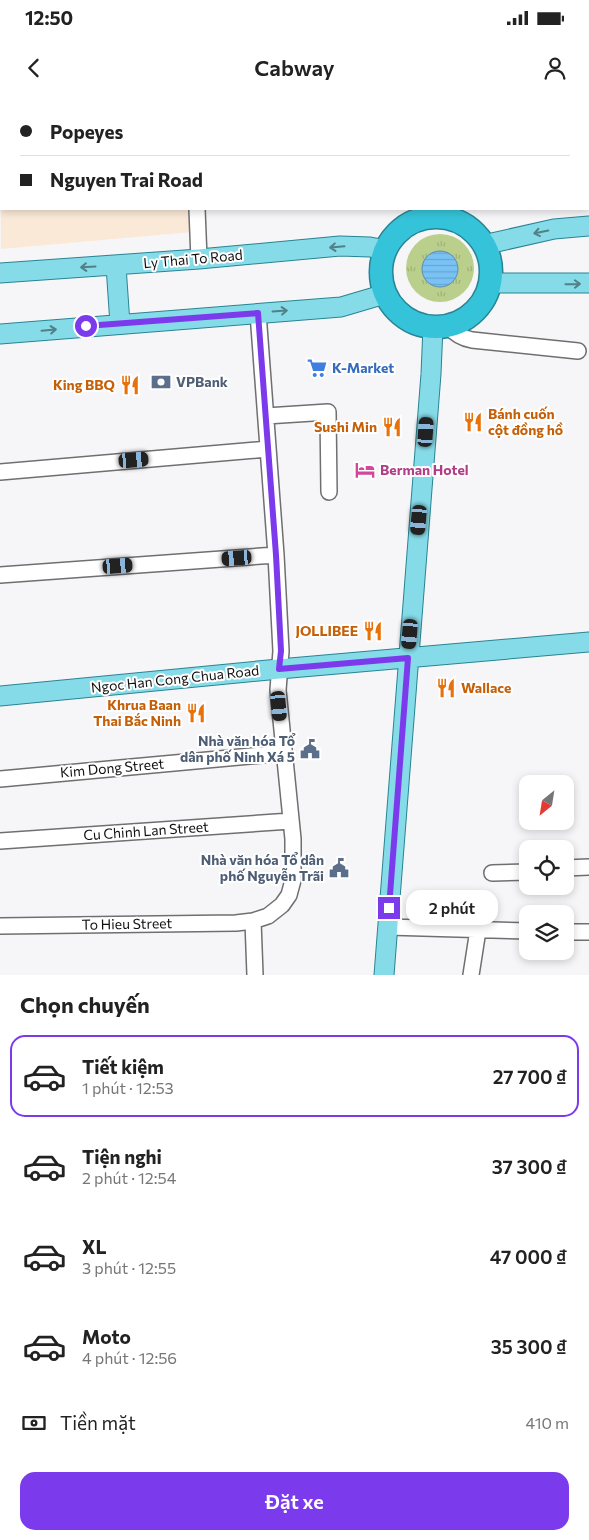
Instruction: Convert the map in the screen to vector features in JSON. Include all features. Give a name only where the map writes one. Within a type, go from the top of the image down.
[{"type":"highway","points":[[441,213],[464,226],[483,245],[490,264],[489,283],[484,298],[475,311],[466,318],[440,326],[418,324],[404,317],[393,307],[382,283],[383,257],[394,237],[408,225],[441,213]]},
{"type":"main road","points":[[483,245],[554,229],[589,226]]},
{"type":"main road","name":"Ly Thai To Road","points":[[0,273],[116,266],[340,246],[370,247],[386,250]]},
{"type":"main road","points":[[116,266],[120,324]]},
{"type":"main road","points":[[489,283],[589,283]]},
{"type":"main road","points":[[0,334],[343,307],[386,294]]},
{"type":"main road","points":[[384,975],[430,374],[440,326]]},
{"type":"main road","name":"Ngoc Han Cong Chua Road","points":[[0,696],[589,642]]},
{"type":"street","points":[[197,210],[199,259]]},
{"type":"street","points":[[255,975],[253,921],[268,916],[282,905],[289,895],[293,880],[291,821],[278,690],[281,651],[276,555],[258,313]]},
{"type":"street","points":[[440,326],[459,336],[472,340],[578,351]]},
{"type":"street","points":[[266,416],[328,412],[329,492]]},
{"type":"street","points":[[0,472],[268,449]]},
{"type":"street","points":[[0,575],[276,555]]},
{"type":"street","name":"Kim Dong Street","points":[[0,779],[284,753]]},
{"type":"street","name":"Cu Chinh Lan Street","points":[[0,841],[291,821]]},
{"type":"street","points":[[574,868],[589,867]]},
{"type":"street","points":[[492,873],[519,872]]},
{"type":"street","name":"To Hieu Street","points":[[0,926],[253,921]]},
{"type":"street","points":[[388,927],[519,931]]},
{"type":"street","points":[[471,975],[478,930]]},
{"type":"street","points":[[574,932],[589,932]]},
{"type":"shaded area","points":[[1,210],[190,210],[192,232],[1,249]]},
{"type":"green space","points":[[433,234],[447,234],[459,239],[469,249],[474,261],[474,275],[469,287],[459,297],[447,302],[433,302],[421,297],[411,287],[406,275],[406,261],[411,249],[421,239]]},
{"type":"water","points":[[440,251],[447,252],[453,256],[457,262],[457,276],[453,282],[447,286],[440,287],[433,286],[427,282],[423,276],[422,269],[423,262],[427,256],[433,252]]},
{"type":"place","name":"K-Market","points":[[317,368]]},
{"type":"place","name":"VPBank","points":[[161,382]]},
{"type":"place","name":"King BBQ","points":[[130,385]]},
{"type":"place","name":"Bánh cuốn cột đồng hồ","points":[[473,422]]},
{"type":"place","name":"Sushi Min","points":[[392,427]]},
{"type":"place","name":"Berman Hotel","points":[[365,470]]},
{"type":"place","name":"JOLLIBEE","points":[[373,631]]},
{"type":"place","name":"Wallace","points":[[446,688]]},
{"type":"place","name":"Khrua Baan Thai Bắc Ninh","points":[[196,713]]},
{"type":"place","name":"Nhà văn hóa Tổ dân phố Ninh Xá 5","points":[[310,749]]},
{"type":"place","name":"Nhà văn hóa Tổ dân phố Nguyễn Trãi","points":[[339,868]]},
{"type":"route","points":[[86,326],[258,313],[276,555],[281,651],[279,669],[408,658],[389,908]]}]
